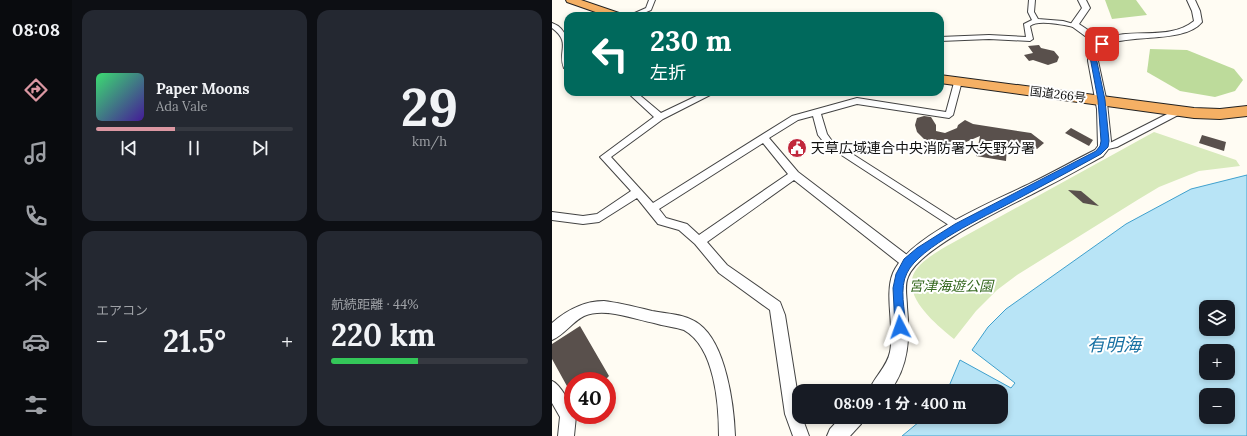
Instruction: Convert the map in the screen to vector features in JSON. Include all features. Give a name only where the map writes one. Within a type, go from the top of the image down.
[{"type":"highway","points":[[571,0],[606,12]]},
{"type":"highway","name":"国道266号","points":[[944,79],[1179,111],[1220,114],[1247,111]]},
{"type":"street","points":[[641,12],[649,9],[652,0]]},
{"type":"street","points":[[1032,0],[1031,12],[1036,21]]},
{"type":"street","points":[[1074,25],[1085,12],[1086,8],[1082,0]]},
{"type":"street","points":[[883,384],[898,357],[901,340],[898,288],[901,274],[908,262],[920,250],[958,227],[1099,153],[1104,147],[1105,141],[1102,100],[1093,57],[1097,49],[1102,44],[1122,38],[1169,34],[1191,29],[1198,22],[1196,11],[1191,0]]},
{"type":"street","points":[[944,39],[989,37],[1030,39],[1027,24],[1036,21],[1074,25],[1102,44]]},
{"type":"street","points":[[552,25],[560,31],[564,38]]},
{"type":"street","points":[[651,209],[795,118],[857,101],[949,115],[958,81]]},
{"type":"street","points":[[636,96],[660,117]]},
{"type":"street","points":[[704,96],[660,117],[606,157],[662,221],[683,227],[699,241],[723,269],[775,306],[778,315],[793,414],[801,436]]},
{"type":"street","points":[[1104,147],[1114,145],[1179,111]]},
{"type":"street","points":[[816,112],[823,135],[829,143],[958,227]]},
{"type":"street","points":[[764,138],[794,175],[908,262]]},
{"type":"street","points":[[699,241],[794,175]]},
{"type":"street","points":[[552,216],[583,220],[599,218],[638,192]]},
{"type":"street","points":[[552,334],[567,318],[578,312],[590,308],[604,307],[684,323],[697,330],[706,342],[722,382],[725,397],[727,436]]},
{"type":"street","points":[[552,388],[568,416],[566,436]]},
{"type":"street","points":[[837,436],[848,424]]},
{"type":"green space","points":[[1105,0],[1136,0],[1147,15],[1112,19]]},
{"type":"green space","points":[[1150,49],[1187,50],[1234,69],[1243,80],[1235,91],[1215,97],[1180,91],[1147,72]]},
{"type":"green space","name":"宮津海遊公園","points":[[1154,132],[1236,160],[1240,166],[1199,171],[1159,187],[1139,199],[1017,275],[997,290],[976,311],[954,339],[937,325],[920,306],[912,285],[913,275],[920,265],[929,258],[945,247]]},
{"type":"water","name":"有明海","points":[[1247,175],[1247,436],[902,436],[917,424],[1008,424],[1008,386],[1011,388],[1015,383],[972,350],[988,327],[1006,309],[1126,224],[1191,189]]},
{"type":"water","name":"有明海","points":[[960,360],[1004,384],[950,384]]},
{"type":"building","points":[[1039,45],[1041,48],[1054,51],[1059,57],[1057,62],[1048,65],[1033,60],[1029,61],[1024,55],[1033,53],[1028,46]]},
{"type":"building","points":[[924,116],[931,117],[936,125],[936,131],[945,133],[957,128],[958,125],[965,120],[973,124],[1031,133],[1044,143],[1037,149],[1021,140],[1020,149],[1007,147],[1006,161],[976,156],[980,136],[959,145],[946,146],[924,139],[917,132],[915,125],[917,118]]},
{"type":"building","points":[[1071,128],[1093,140],[1089,146],[1065,133]]},
{"type":"building","points":[[1202,135],[1226,142],[1224,151],[1199,143]]},
{"type":"building","points":[[1068,190],[1081,191],[1099,206],[1083,203]]},
{"type":"building","points":[[580,326],[607,372],[564,372],[564,381],[552,359],[552,344]]},
{"type":"place","name":"天草広域連合中央消防署大矢野分署","points":[[797,148]]},
{"type":"route","points":[[900,327],[898,288],[901,274],[908,262],[920,250],[958,227],[1099,153],[1104,147],[1105,141],[1102,100],[1093,57],[1099,46],[1102,44]]}]
